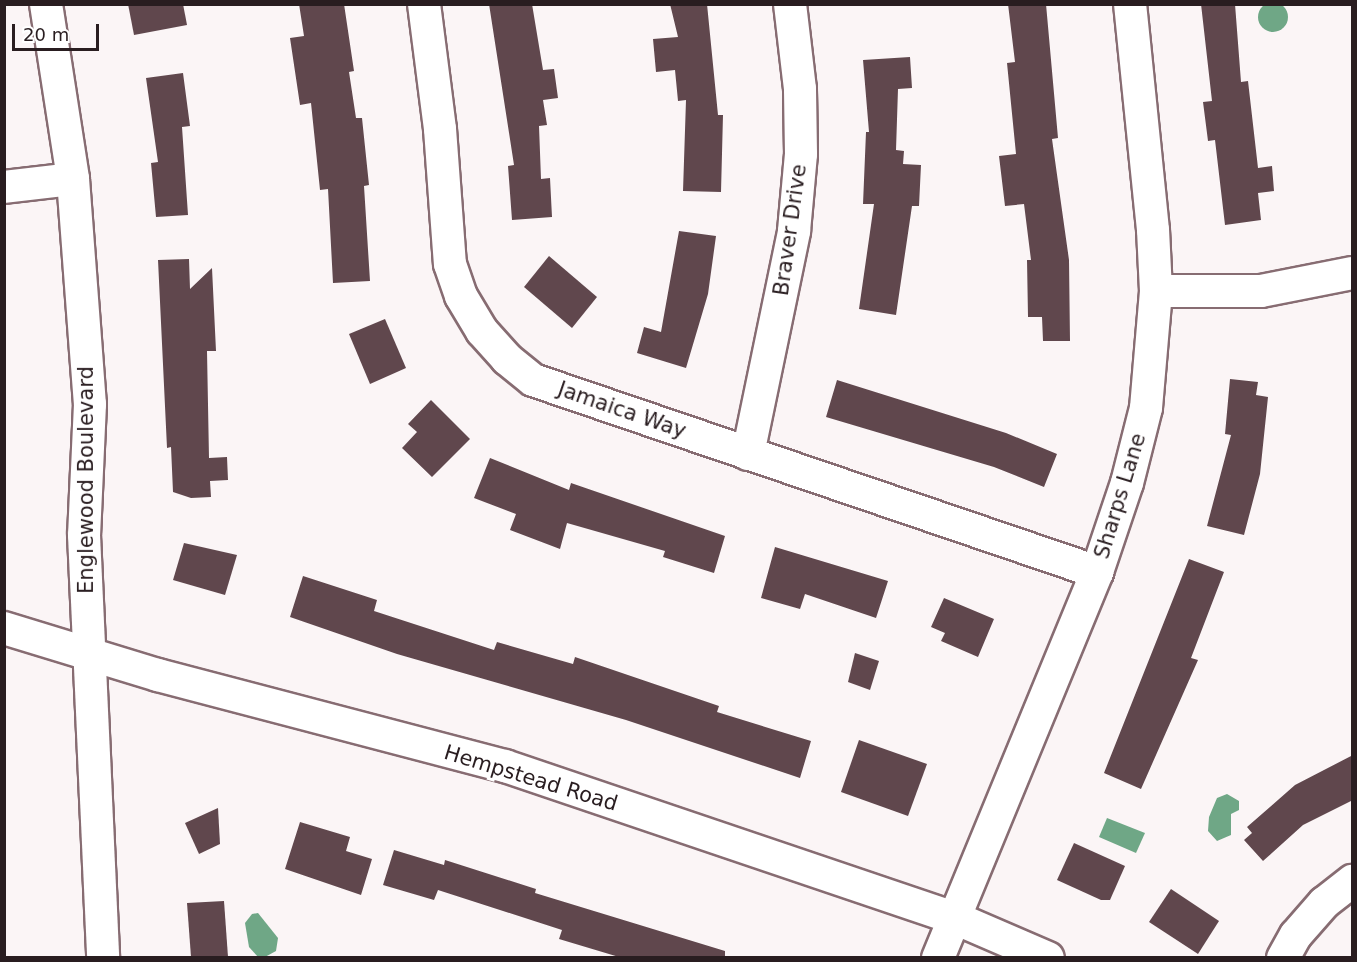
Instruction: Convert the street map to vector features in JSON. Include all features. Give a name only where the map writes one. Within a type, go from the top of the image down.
[{"type":"street","name":"Englewood Boulevard","points":[[46,4],[73,179],[90,404],[84,535],[87,655],[103,957]]},
{"type":"street","name":"Jamaica Way","points":[[424,4],[441,129],[450,264],[461,296],[482,331],[507,359],[533,380],[1097,572]]},
{"type":"street","name":"Braver Drive","points":[[748,454],[794,231],[801,153],[800,89],[790,4]]},
{"type":"street","name":"Sharps Lane","points":[[938,957],[1097,572],[1127,483],[1146,408],[1156,291],[1153,230],[1130,4]]},
{"type":"street","points":[[4,187],[73,179]]},
{"type":"street","points":[[1156,291],[1262,291],[1353,273]]},
{"type":"street","name":"Hempstead Road","points":[[4,628],[87,655],[505,766],[955,918],[1048,957]]},
{"type":"street","points":[[1283,957],[1296,935],[1324,903],[1353,881]]},
{"type":"shaded area","points":[[1273,2],[1284,6],[1288,17],[1284,28],[1273,32],[1262,28],[1258,17],[1262,6]]},
{"type":"shaded area","points":[[1227,794],[1239,801],[1239,810],[1231,814],[1231,835],[1217,841],[1208,831],[1209,817],[1217,798]]},
{"type":"shaded area","points":[[1107,818],[1145,833],[1136,853],[1099,837]]},
{"type":"shaded area","points":[[258,913],[278,938],[276,951],[265,957],[258,957],[249,947],[245,923],[252,914]]},
{"type":"building","points":[[128,4],[183,4],[187,25],[134,35]]},
{"type":"building","points":[[299,4],[344,4],[354,71],[349,72],[356,118],[362,118],[369,185],[364,186],[370,281],[333,283],[328,189],[320,190],[311,103],[300,105],[290,38],[304,36]]},
{"type":"building","points":[[489,4],[532,4],[543,70],[554,69],[558,98],[543,100],[547,125],[539,126],[541,179],[550,178],[552,217],[512,220],[508,166],[514,165]]},
{"type":"building","points":[[670,4],[707,4],[718,115],[723,115],[721,192],[683,191],[686,100],[678,101],[675,70],[656,72],[653,39],[678,37]]},
{"type":"building","points":[[1008,4],[1046,4],[1058,138],[1052,139],[1069,260],[1070,341],[1043,341],[1042,317],[1028,317],[1027,260],[1031,260],[1024,204],[1005,206],[999,156],[1016,154],[1007,63],[1015,62]]},
{"type":"building","points":[[1201,4],[1235,4],[1241,82],[1248,81],[1258,168],[1272,166],[1274,191],[1258,193],[1261,220],[1225,225],[1215,140],[1208,141],[1203,102],[1212,101]]},
{"type":"building","points":[[910,57],[912,88],[898,89],[896,150],[904,151],[903,164],[921,165],[919,206],[912,206],[896,315],[859,309],[874,204],[863,204],[866,132],[869,132],[863,60]]},
{"type":"building","points":[[183,73],[190,126],[182,127],[188,215],[156,217],[151,163],[158,162],[146,78]]},
{"type":"building","points":[[679,231],[716,236],[708,294],[686,368],[637,353],[644,327],[661,332]]},
{"type":"building","points":[[549,256],[597,297],[572,328],[524,287]]},
{"type":"building","points":[[189,259],[190,289],[212,268],[216,351],[207,351],[209,458],[227,457],[228,480],[210,481],[211,497],[191,498],[173,492],[171,447],[167,448],[158,260]]},
{"type":"building","points":[[385,319],[406,368],[370,384],[349,334]]},
{"type":"building","points":[[1230,379],[1258,382],[1256,395],[1268,397],[1260,474],[1244,535],[1207,526],[1231,435],[1225,434]]},
{"type":"building","points":[[837,380],[1006,433],[1057,454],[1044,487],[994,467],[826,417]]},
{"type":"building","points":[[431,400],[470,439],[432,477],[402,448],[417,432],[408,424]]},
{"type":"building","points":[[490,458],[569,490],[571,483],[725,536],[714,573],[663,557],[665,551],[567,523],[560,549],[510,530],[516,514],[474,498]]},
{"type":"building","points":[[184,543],[237,555],[225,595],[173,580]]},
{"type":"building","points":[[775,547],[888,581],[876,618],[805,594],[800,609],[761,598]]},
{"type":"building","points":[[1189,559],[1224,572],[1191,658],[1198,660],[1141,789],[1104,773]]},
{"type":"building","points":[[303,576],[377,600],[374,611],[494,650],[497,642],[573,664],[575,657],[719,706],[717,712],[811,741],[800,778],[626,720],[397,654],[290,617]]},
{"type":"building","points":[[944,598],[994,619],[978,657],[941,641],[945,633],[931,627]]},
{"type":"building","points":[[855,653],[879,661],[870,690],[848,682]]},
{"type":"building","points":[[859,740],[927,764],[908,816],[841,792]]},
{"type":"building","points":[[1353,755],[1353,800],[1303,825],[1263,861],[1244,840],[1252,833],[1247,827],[1295,785]]},
{"type":"building","points":[[218,808],[220,844],[199,854],[185,823]]},
{"type":"building","points":[[300,822],[350,837],[346,851],[372,859],[361,895],[285,869]]},
{"type":"building","points":[[1074,843],[1125,866],[1110,900],[1101,900],[1057,880]]},
{"type":"building","points":[[394,850],[444,865],[445,860],[536,889],[535,893],[725,951],[725,957],[619,957],[559,939],[562,930],[438,890],[434,900],[383,885]]},
{"type":"building","points":[[1171,889],[1219,921],[1198,954],[1149,922]]},
{"type":"building","points":[[224,901],[228,957],[191,957],[187,903]]}]
